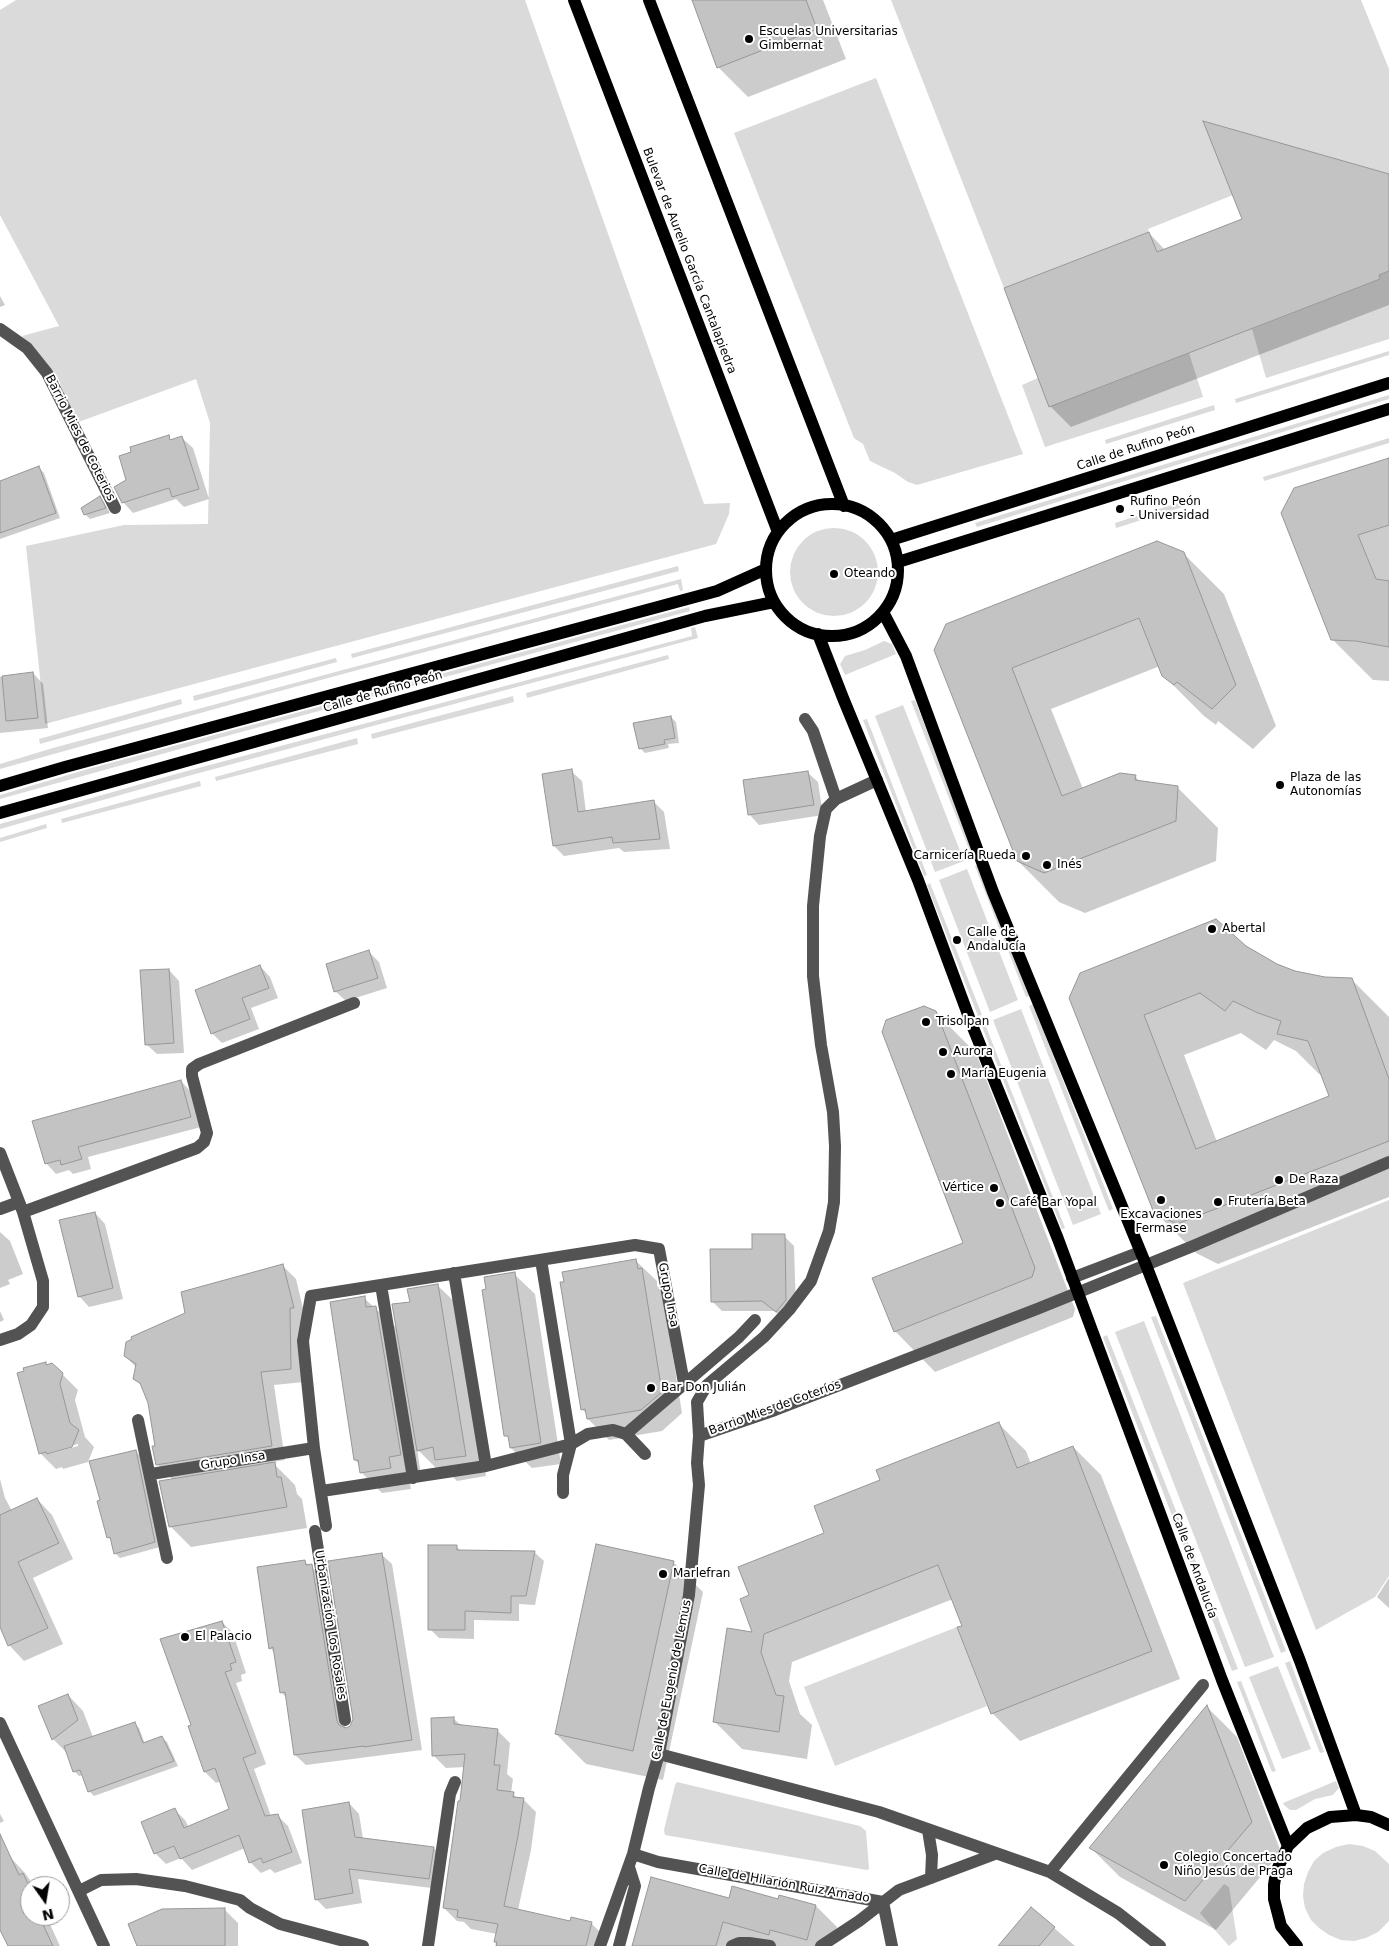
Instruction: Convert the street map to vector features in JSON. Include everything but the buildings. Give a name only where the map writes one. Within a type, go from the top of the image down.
[{"type":"main road","name":"Bulevar de Aurelio García Cantalapiedra","points":[[574,0],[778,532]]},
{"type":"main road","points":[[648,0],[844,506]]},
{"type":"main road","name":"Calle de Rufino Peón","points":[[891,540],[1389,383]]},
{"type":"main road","points":[[898,562],[1389,409]]},
{"type":"main road","points":[[831,504],[844,506],[872,517],[886,532],[891,540],[898,562],[898,575],[890,601],[883,612],[872,622],[860,630],[847,634],[832,636],[818,634],[797,626],[788,619],[774,602],[768,586],[766,569],[770,550],[778,532],[786,522],[807,509],[831,504]]},
{"type":"main road","name":"Calle de Rufino Peón","points":[[0,786],[103,756],[717,590],[766,569]]},
{"type":"main road","name":"Calle de Rufino Peón","points":[[0,813],[705,616],[774,602]]},
{"type":"main road","points":[[883,612],[906,656],[993,892],[1146,1266],[1300,1661],[1356,1815]]},
{"type":"main road","name":"Calle de Andalucía","points":[[818,634],[1078,1293],[1222,1680],[1288,1846]]},
{"type":"main road","points":[[1296,1946],[1282,1926],[1274,1899],[1276,1872],[1288,1846],[1307,1828],[1318,1822],[1343,1815],[1371,1817],[1388,1822]]},
{"type":"street","name":"Barrio Mies de Coterios","points":[[0,329],[27,348],[47,373],[116,508]]},
{"type":"street","points":[[805,719],[813,731],[836,799]]},
{"type":"street","name":"Barrio Mies de Coteríos","points":[[877,780],[836,799],[826,809],[820,836],[813,906],[815,994],[821,1045],[833,1112],[835,1146],[834,1202],[829,1231],[811,1280],[789,1310],[764,1337],[707,1385],[697,1402],[699,1436],[775,1410],[1078,1293]]},
{"type":"street","points":[[0,1209],[21,1207],[197,1148],[204,1142],[207,1133],[192,1076],[192,1069],[199,1064],[354,1003]]},
{"type":"street","points":[[0,1153],[21,1207],[43,1281],[43,1307],[30,1325],[18,1334],[0,1340]]},
{"type":"street","points":[[1078,1293],[1146,1266],[1389,1162]]},
{"type":"street","name":"Grupo Insa","points":[[321,1528],[322,1491],[314,1448],[303,1341],[311,1296],[635,1245],[659,1249],[684,1383]]},
{"type":"street","points":[[1072,1278],[1140,1252]]},
{"type":"street","points":[[541,1260],[571,1444],[563,1475],[563,1493]]},
{"type":"street","points":[[454,1273],[486,1466]]},
{"type":"street","points":[[380,1285],[413,1478]]},
{"type":"street","points":[[626,1434],[739,1337],[755,1320]]},
{"type":"street","points":[[138,1420],[151,1474],[167,1558]]},
{"type":"street","points":[[322,1491],[486,1466],[571,1444],[588,1434],[613,1430],[626,1434],[645,1454]]},
{"type":"street","name":"Calle de Eugenio de Lemus","points":[[600,1946],[634,1854],[648,1788],[659,1754],[689,1595],[697,1515],[699,1436]]},
{"type":"street","name":"Grupo Insa","points":[[151,1474],[314,1448]]},
{"type":"street","name":"Urbanización Los Rosales","points":[[321,1528],[345,1720]]},
{"type":"street","points":[[1050,1872],[1203,1685]]},
{"type":"street","points":[[2,1730],[104,1946]]},
{"type":"street","points":[[659,1754],[880,1812],[1050,1872],[1118,1913],[1160,1946]]},
{"type":"street","points":[[428,1946],[450,1794],[455,1782]]},
{"type":"street","points":[[928,1830],[932,1855],[931,1878]]},
{"type":"street","name":"Calle de Hilarión Ruiz Amado","points":[[634,1854],[658,1862],[883,1902],[898,1890],[995,1854]]},
{"type":"street","points":[[619,1946],[635,1886],[629,1867]]},
{"type":"street","points":[[79,1891],[101,1880],[136,1879],[185,1886],[240,1900],[250,1908],[280,1924],[363,1946]]},
{"type":"street","points":[[821,1946],[859,1921],[883,1902],[892,1946]]},
{"type":"street","points":[[732,1946],[739,1943],[770,1946]]},
{"type":"shaded area","points":[[16,0],[525,0],[704,504],[730,503],[729,514],[716,544],[45,724],[26,546],[124,525],[208,524],[210,423],[196,379],[73,424],[59,380],[22,336],[59,326],[0,215],[0,10]]},
{"type":"shaded area","points":[[891,0],[1361,0],[1389,69],[1389,174],[1328,157],[1148,229],[1149,232],[1004,288]]},
{"type":"shaded area","points":[[876,78],[1023,454],[917,485],[870,461],[863,444],[854,438],[734,133]]},
{"type":"shaded area","points":[[1389,271],[1389,339],[1266,378],[1252,329],[1380,279],[1379,275]]},
{"type":"shaded area","points":[[1389,351],[1389,355],[1236,403],[1235,399]]},
{"type":"shaded area","points":[[1189,353],[1203,397],[1045,447],[1022,385],[1038,378],[1094,390]]},
{"type":"shaded area","points":[[1389,395],[1389,399],[977,527],[975,523]]},
{"type":"shaded area","points":[[1214,405],[1215,410],[1106,444],[1105,440]]},
{"type":"shaded area","points":[[1389,438],[1389,443],[1264,481],[1263,477]]},
{"type":"shaded area","points":[[1190,499],[1192,504],[1116,528],[1115,523]]},
{"type":"shaded area","points":[[834,528],[851,532],[865,541],[874,555],[878,572],[874,589],[865,603],[851,612],[834,616],[817,612],[803,603],[794,589],[790,572],[794,555],[803,541],[817,532]]},
{"type":"shaded area","points":[[678,566],[679,571],[352,658],[351,654]]},
{"type":"shaded area","points":[[681,579],[683,590],[680,591],[678,584],[265,695],[0,769],[0,764],[53,748]]},
{"type":"shaded area","points":[[689,607],[690,611],[0,799],[0,795],[88,769]]},
{"type":"shaded area","points":[[695,627],[698,638],[177,779],[0,829],[0,824],[176,774],[692,636],[691,628]]},
{"type":"shaded area","points":[[884,641],[892,644],[896,654],[845,675],[840,664],[845,656],[865,650]]},
{"type":"shaded area","points":[[668,655],[669,659],[527,698],[526,693]]},
{"type":"shaded area","points":[[336,658],[337,662],[194,701],[193,696]]},
{"type":"shaded area","points":[[513,696],[514,702],[372,739],[371,734]]},
{"type":"shaded area","points":[[181,699],[182,704],[40,744],[39,739]]},
{"type":"shaded area","points":[[915,700],[975,856],[972,857],[911,701]]},
{"type":"shaded area","points":[[903,705],[964,861],[935,872],[875,716]]},
{"type":"shaded area","points":[[867,719],[927,875],[924,876],[863,720]]},
{"type":"shaded area","points":[[357,738],[358,744],[216,781],[215,777]]},
{"type":"shaded area","points":[[200,781],[201,786],[62,823],[61,819]]},
{"type":"shaded area","points":[[46,824],[47,828],[0,842],[0,838]]},
{"type":"shaded area","points":[[978,865],[1030,996],[1026,997],[975,866]]},
{"type":"shaded area","points":[[967,869],[1018,1000],[990,1012],[939,880]]},
{"type":"shaded area","points":[[930,883],[982,1015],[978,1016],[927,885]]},
{"type":"shaded area","points":[[1033,1004],[1113,1209],[1109,1211],[1029,1006]]},
{"type":"shaded area","points":[[1021,1009],[1101,1214],[1073,1225],[993,1020]]},
{"type":"shaded area","points":[[981,1024],[985,1024],[1065,1228],[1062,1229]]},
{"type":"shaded area","points":[[1389,1200],[1389,1576],[1375,1597],[1316,1630],[1183,1283]]},
{"type":"shaded area","points":[[1156,1316],[1286,1651],[1281,1653],[1151,1317]]},
{"type":"shaded area","points":[[1144,1321],[1274,1657],[1245,1667],[1115,1332]]},
{"type":"shaded area","points":[[1107,1335],[1238,1669],[1232,1671],[1103,1337]]},
{"type":"shaded area","points":[[957,1627],[987,1706],[835,1766],[804,1687]]},
{"type":"shaded area","points":[[1290,1661],[1324,1752],[1320,1753],[1285,1663]]},
{"type":"shaded area","points":[[1278,1666],[1311,1749],[1282,1759],[1249,1677]]},
{"type":"shaded area","points":[[1241,1681],[1276,1771],[1272,1772],[1237,1682]]},
{"type":"shaded area","points":[[1336,1781],[1339,1788],[1333,1795],[1315,1799],[1296,1810],[1290,1810],[1283,1803]]},
{"type":"shaded area","points":[[677,1782],[860,1826],[866,1831],[869,1869],[665,1835],[664,1830]]},
{"type":"shaded area","points":[[1349,1844],[1363,1846],[1375,1851],[1389,1864],[1389,1921],[1378,1932],[1354,1941],[1341,1940],[1319,1928],[1311,1920],[1305,1908],[1303,1896],[1304,1884],[1314,1861],[1323,1853]]},
{"type":"shaded area","points":[[1224,1884],[1229,1887],[1237,1939],[1229,1946],[1200,1913]]},
{"type":"place","name":"Escuelas Universitarias Gimbernat","points":[[749,39]]},
{"type":"place","name":"Rufino Peón - Universidad","points":[[1120,509]]},
{"type":"place","name":"Oteando","points":[[834,574]]},
{"type":"place","name":"Plaza de las Autonomías","points":[[1280,785]]},
{"type":"place","name":"Carnicería Rueda","points":[[1026,856]]},
{"type":"place","name":"Inés","points":[[1047,865]]},
{"type":"place","name":"Abertal","points":[[1212,929]]},
{"type":"place","name":"Calle de Andalucía","points":[[957,940]]},
{"type":"place","name":"Trisolpan","points":[[926,1022]]},
{"type":"place","name":"Aurora","points":[[943,1052]]},
{"type":"place","name":"María Eugenia","points":[[951,1074]]},
{"type":"place","name":"De Raza","points":[[1279,1180]]},
{"type":"place","name":"Vértice","points":[[994,1188]]},
{"type":"place","name":"Excavaciones Fermase","points":[[1161,1200]]},
{"type":"place","name":"Frutería Beta","points":[[1218,1202]]},
{"type":"place","name":"Café Bar Yopal","points":[[1000,1203]]},
{"type":"place","name":"Bar Don Julián","points":[[651,1388]]},
{"type":"place","name":"Marlefran","points":[[663,1574]]},
{"type":"place","name":"El Palacio","points":[[185,1637]]},
{"type":"place","name":"Colegio Concertado Niño Jesús de Praga","points":[[1164,1865]]}]
